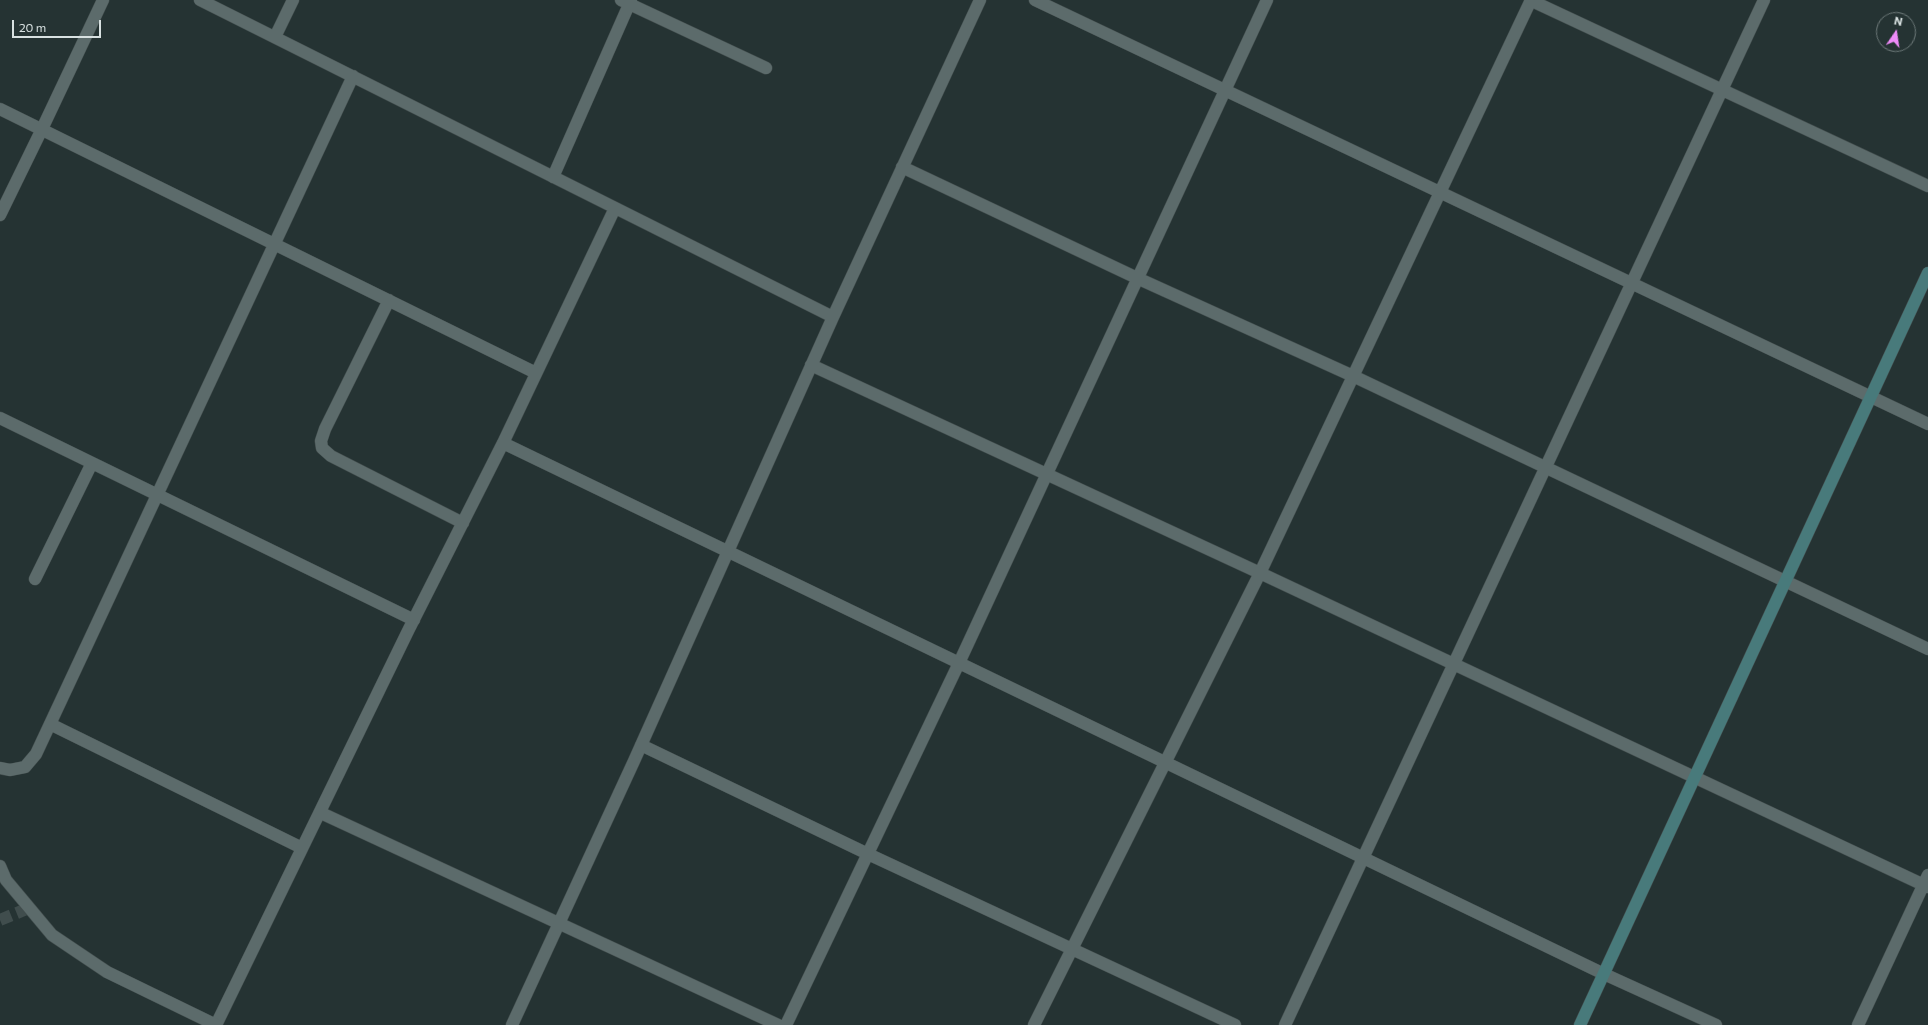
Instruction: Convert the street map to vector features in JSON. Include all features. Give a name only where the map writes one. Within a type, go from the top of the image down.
[{"type":"main road","points":[[1580,1025],[1928,273]]},
{"type":"street","points":[[0,215],[103,0]]},
{"type":"street","points":[[200,0],[833,317]]},
{"type":"street","points":[[275,37],[293,0]]},
{"type":"street","points":[[512,1025],[641,745],[811,365],[980,0]]},
{"type":"street","points":[[1035,0],[1928,424]]},
{"type":"street","points":[[786,1025],[959,663],[1267,0]]},
{"type":"street","points":[[1034,1025],[1260,572],[1531,0],[1928,186]]},
{"type":"street","points":[[1285,1025],[1764,0]]},
{"type":"street","points":[[553,177],[627,1],[766,68]]},
{"type":"street","points":[[0,768],[10,770],[25,767],[36,754],[353,76]]},
{"type":"street","points":[[0,109],[536,373]]},
{"type":"street","points":[[902,167],[1137,278],[1353,376],[1928,649]]},
{"type":"street","points":[[0,866],[6,880],[52,935],[107,972],[216,1025],[302,848],[321,813],[414,620],[503,443],[615,208]]},
{"type":"street","points":[[389,300],[325,429],[321,441],[322,448],[331,456],[463,523]]},
{"type":"street","points":[[811,365],[1260,572],[1695,777],[1926,882],[1858,1025]]},
{"type":"street","points":[[0,418],[414,620]]},
{"type":"street","points":[[503,443],[1604,974],[1716,1025]]},
{"type":"street","points":[[35,579],[92,463]]},
{"type":"street","points":[[50,724],[302,848]]},
{"type":"street","points":[[641,745],[868,854],[1235,1025]]},
{"type":"street","points":[[321,813],[778,1025]]},
{"type":"tunnel","points":[[0,920],[29,908]]}]
